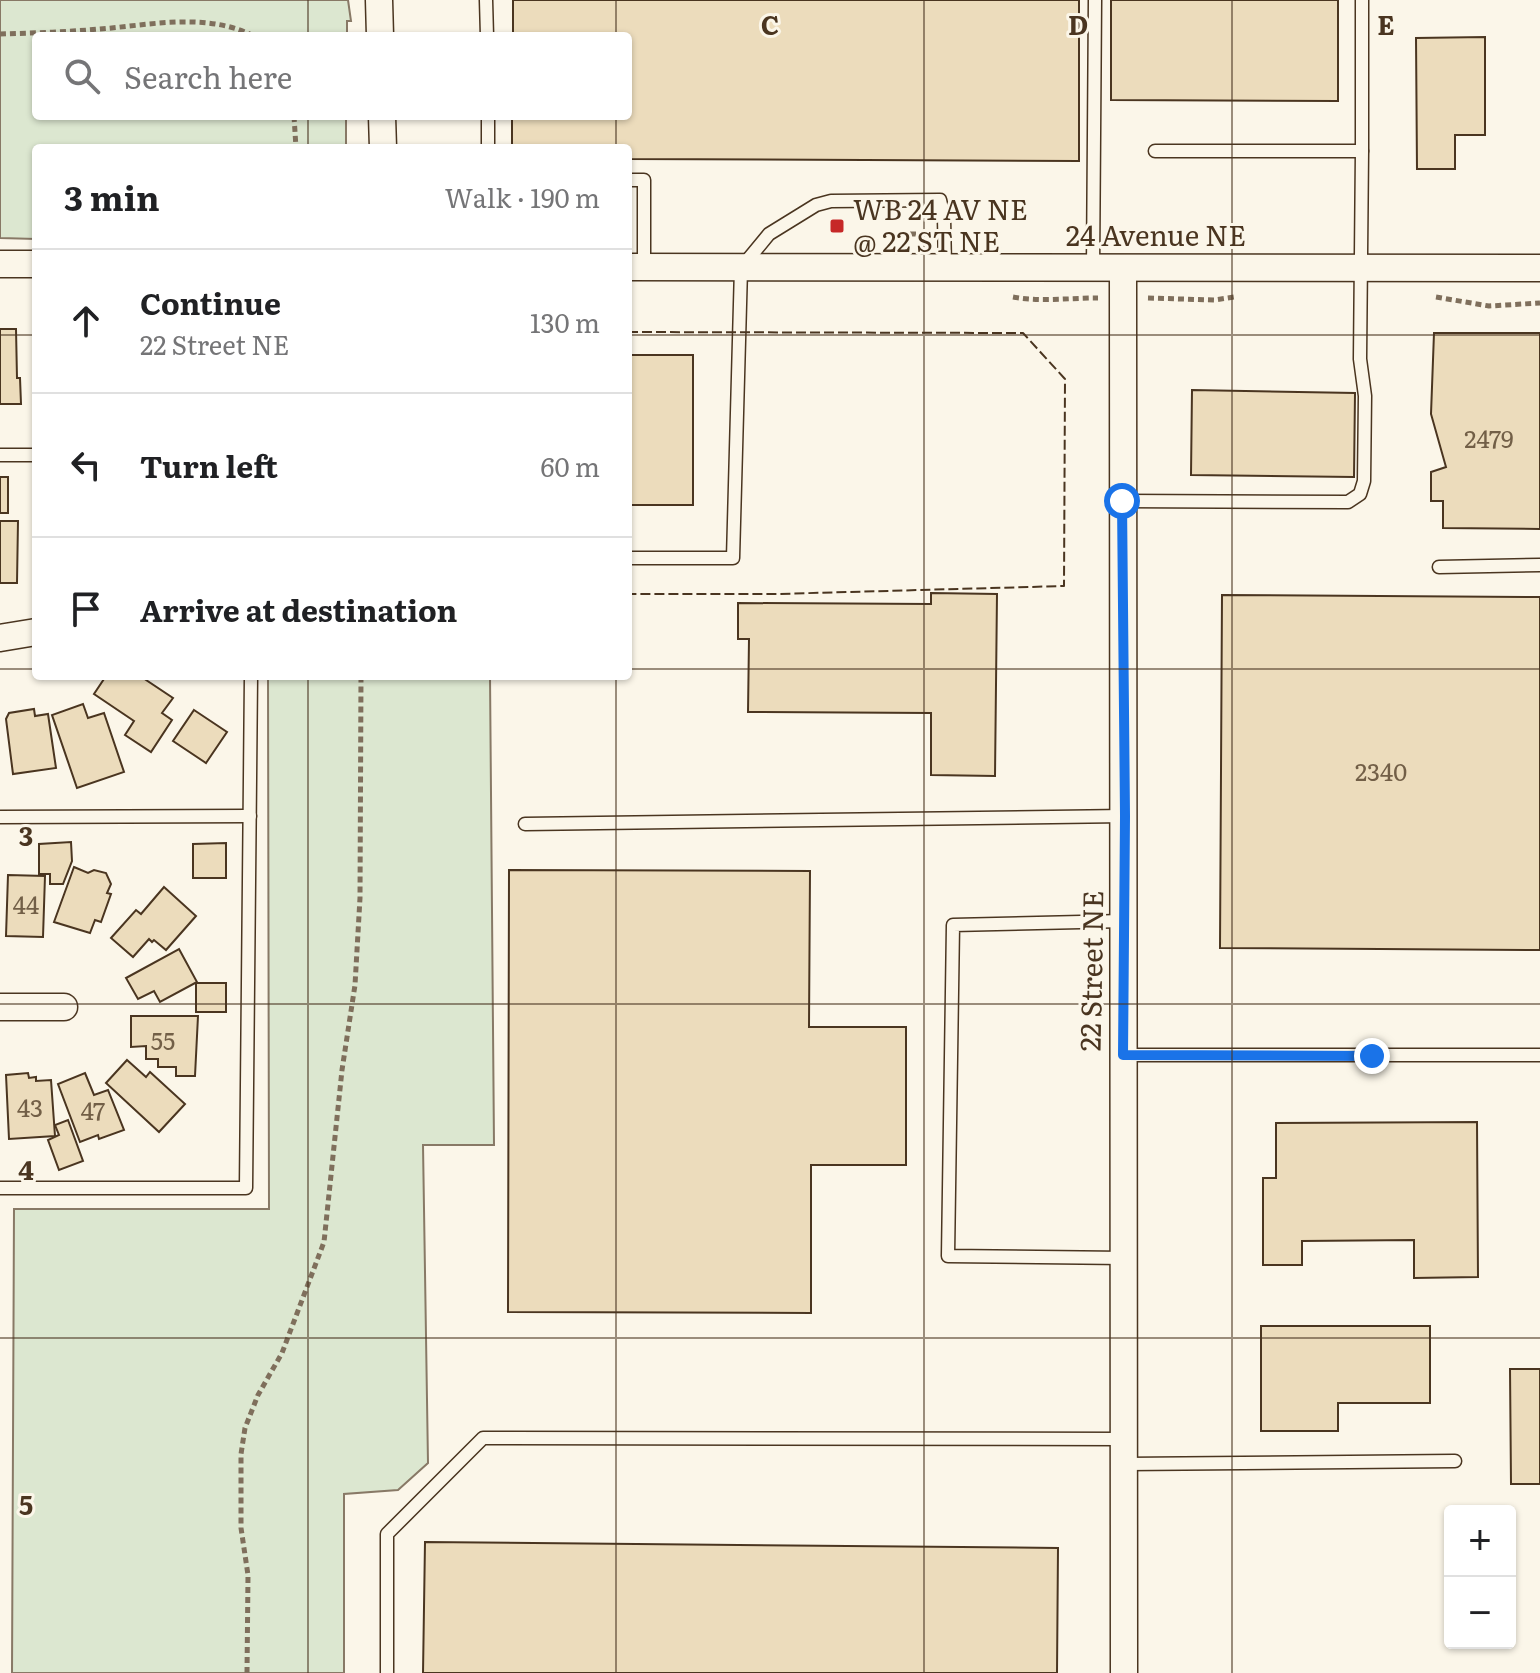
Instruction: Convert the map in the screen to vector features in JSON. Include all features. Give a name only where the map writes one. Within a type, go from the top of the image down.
[{"type":"street","points":[[379,0],[380,32]]},
{"type":"street","points":[[382,120],[383,144]]},
{"type":"street","points":[[0,264],[32,264]]},
{"type":"street","name":"24 Avenue NE","points":[[636,267],[1540,268]]},
{"type":"street","name":"22 Street NE","points":[[1123,269],[1124,1673]]},
{"type":"street","points":[[0,638],[32,633]]},
{"type":"street","points":[[0,1007],[64,1007]]},
{"type":"lane","points":[[486,0],[487,32]]},
{"type":"lane","points":[[1093,269],[1095,0]]},
{"type":"lane","points":[[1122,501],[1348,502],[1360,494],[1365,467],[1365,396],[1360,359],[1362,0]]},
{"type":"lane","points":[[488,120],[488,144]]},
{"type":"lane","points":[[1155,151],[1362,151]]},
{"type":"lane","points":[[632,180],[644,180],[636,267]]},
{"type":"lane","points":[[632,558],[733,558],[741,268],[769,234],[816,205],[831,201],[940,200],[944,218],[945,267]]},
{"type":"lane","points":[[0,455],[32,455]]},
{"type":"lane","points":[[1439,567],[1540,565]]},
{"type":"lane","points":[[0,1188],[246,1188],[251,680]]},
{"type":"lane","points":[[0,817],[250,816]]},
{"type":"lane","points":[[525,824],[1125,816]]},
{"type":"lane","points":[[1124,921],[953,925],[948,1256],[1125,1258]]},
{"type":"lane","points":[[1123,1055],[1540,1055]]},
{"type":"lane","points":[[387,1673],[387,1534],[483,1438],[1455,1461]]},
{"type":"path","points":[[39,32],[184,21],[212,23],[246,32]]},
{"type":"path","points":[[0,34],[32,32]]},
{"type":"path","points":[[294,120],[296,144]]},
{"type":"path","points":[[247,1673],[248,1589],[241,1528],[241,1454],[245,1428],[258,1395],[282,1353],[324,1242],[342,1070],[355,985],[360,898],[361,680]]},
{"type":"green space","points":[[0,0],[348,0],[351,21],[347,21],[347,32],[32,32],[32,120],[346,120],[346,144],[32,144],[32,239],[0,238]]},
{"type":"green space","points":[[268,680],[490,680],[494,1145],[423,1145],[428,1463],[398,1490],[344,1494],[344,1673],[12,1673],[14,1209],[269,1209]]},
{"type":"building","points":[[513,0],[1079,0],[1079,161],[632,159],[632,144],[512,144],[512,120],[632,120],[632,32],[513,32]]},
{"type":"building","points":[[1111,0],[1338,0],[1338,101],[1111,100]]},
{"type":"building","points":[[1485,37],[1485,135],[1455,135],[1455,169],[1417,169],[1416,38]]},
{"type":"building","points":[[0,329],[16,329],[21,404],[0,404]]},
{"type":"building","points":[[1434,333],[1540,333],[1540,529],[1443,528],[1443,501],[1431,501],[1431,472],[1446,467],[1431,414]]},
{"type":"building","points":[[632,355],[693,355],[693,505],[632,505]]},
{"type":"building","points":[[1192,390],[1355,393],[1354,477],[1191,475]]},
{"type":"building","points":[[0,477],[8,477],[8,513],[0,513]]},
{"type":"building","points":[[0,521],[18,521],[17,583],[0,583]]},
{"type":"building","points":[[931,593],[997,594],[995,776],[931,775],[931,713],[748,712],[749,639],[738,639],[738,603],[931,604]]},
{"type":"building","points":[[1222,595],[1540,597],[1540,950],[1220,948]]},
{"type":"building","points":[[103,680],[146,680],[173,698],[162,713],[172,720],[151,752],[125,735],[134,721],[94,694]]},
{"type":"building","points":[[83,704],[88,718],[104,713],[124,772],[77,788],[52,715]]},
{"type":"building","points":[[34,709],[35,716],[48,714],[56,768],[13,774],[6,719],[9,713]]},
{"type":"building","points":[[194,710],[227,732],[206,763],[173,741]]},
{"type":"building","points":[[71,842],[72,861],[63,884],[50,884],[50,874],[39,874],[39,844]]},
{"type":"building","points":[[226,843],[226,878],[193,878],[193,844]]},
{"type":"building","points":[[74,867],[88,873],[94,870],[106,873],[111,884],[107,893],[111,894],[101,922],[95,920],[90,933],[54,922]]},
{"type":"building","points":[[509,870],[810,871],[809,1027],[906,1027],[906,1165],[811,1165],[811,1313],[508,1312]]},
{"type":"building","points":[[8,875],[45,876],[43,937],[6,936]]},
{"type":"building","points":[[164,887],[196,916],[166,950],[149,939],[133,957],[111,938],[136,910],[141,914]]},
{"type":"building","points":[[179,949],[197,982],[160,1002],[154,991],[138,999],[126,978]]},
{"type":"building","points":[[196,983],[226,983],[226,1012],[196,1012]]},
{"type":"building","points":[[131,1016],[198,1016],[195,1076],[176,1076],[176,1067],[158,1067],[158,1059],[146,1059],[146,1046],[131,1047]]},
{"type":"building","points":[[127,1060],[146,1077],[150,1072],[185,1104],[159,1132],[106,1083]]},
{"type":"building","points":[[28,1073],[29,1078],[36,1077],[36,1081],[51,1080],[55,1136],[9,1139],[6,1075]]},
{"type":"building","points":[[85,1073],[94,1095],[108,1090],[124,1130],[80,1142],[58,1084]]},
{"type":"building","points":[[68,1120],[83,1161],[59,1170],[48,1140],[59,1135],[55,1125]]},
{"type":"building","points":[[1477,1122],[1478,1277],[1414,1278],[1414,1240],[1302,1241],[1302,1265],[1263,1265],[1263,1178],[1276,1178],[1276,1123]]},
{"type":"building","points":[[1261,1326],[1430,1326],[1430,1403],[1338,1403],[1338,1431],[1261,1431]]},
{"type":"building","points":[[1510,1369],[1540,1369],[1540,1484],[1511,1484]]},
{"type":"building","points":[[425,1542],[1058,1548],[1057,1673],[423,1673]]},
{"type":"fence","points":[[632,332],[1023,333],[1065,379],[1064,586],[777,594],[632,594]]},
{"type":"place","name":"WB 24 AV NE @ 22 ST NE","points":[[837,226]]},
{"type":"route","points":[[1122,501],[1125,816],[1123,1055],[1372,1056]]}]
